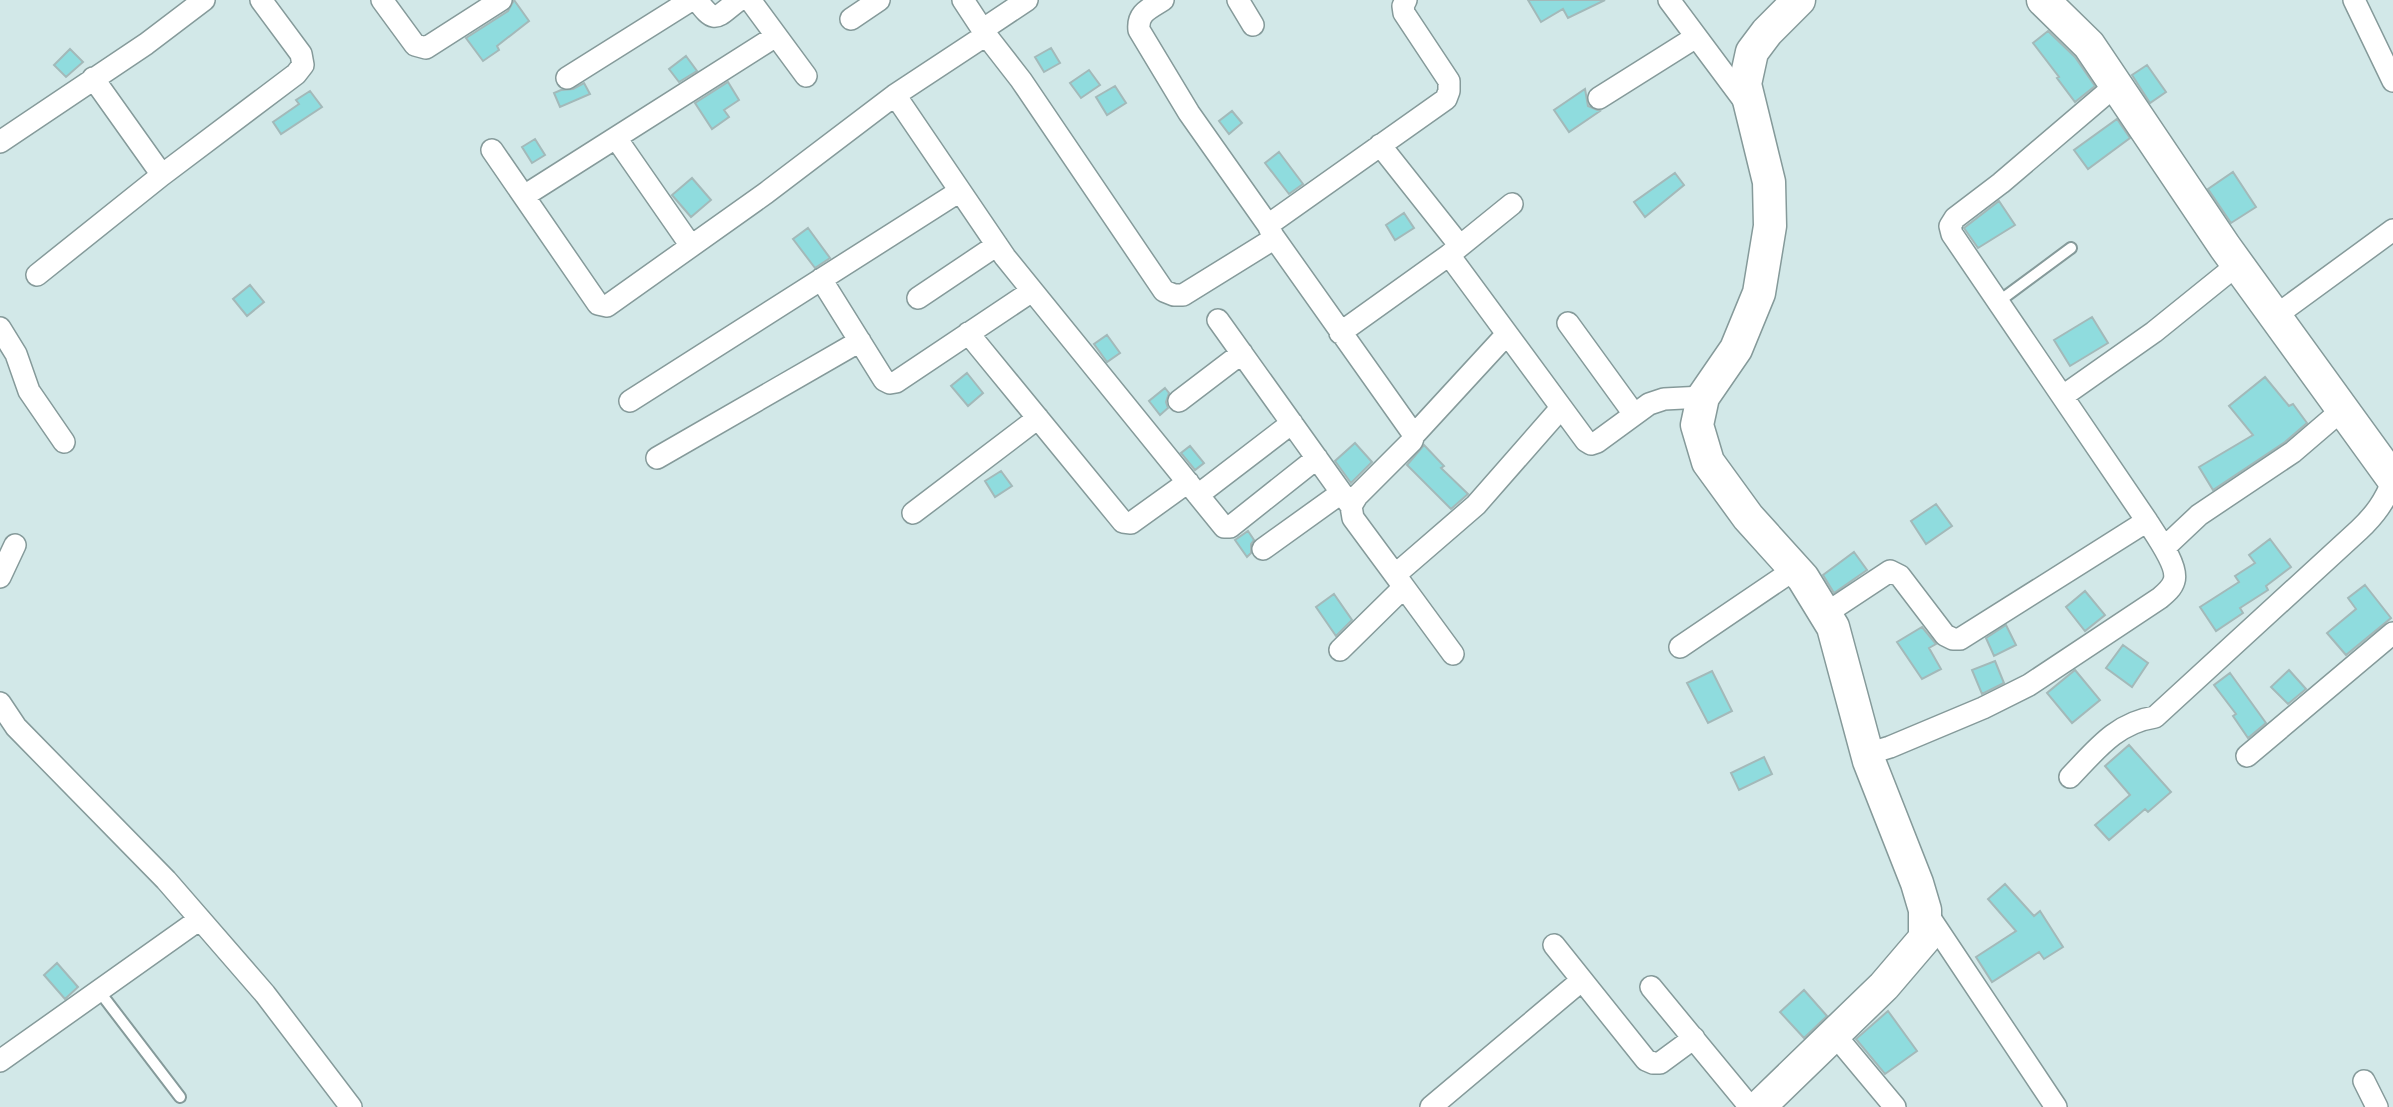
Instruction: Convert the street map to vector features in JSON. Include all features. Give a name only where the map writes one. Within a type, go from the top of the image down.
[{"type":"street","points":[[0,142],[146,44],[204,0]]},
{"type":"street","points":[[37,275],[162,175],[296,74],[303,65],[300,54],[261,0]]},
{"type":"street","points":[[382,0],[415,46],[420,48],[426,48],[501,0]]},
{"type":"street","points":[[567,78],[691,0]]},
{"type":"street","points":[[697,0],[713,18],[739,0]]},
{"type":"street","points":[[750,0],[806,76]]},
{"type":"street","points":[[850,19],[879,0]]},
{"type":"street","points":[[963,0],[1021,80],[1164,291],[1174,296],[1183,295],[1267,243],[1271,231],[1380,145],[1446,99],[1449,81],[1404,13],[1406,0]]},
{"type":"street","points":[[492,150],[598,304],[607,306],[1027,0]]},
{"type":"street","points":[[1163,0],[1142,13],[1138,21],[1139,30],[1189,113],[1340,333],[1414,435]]},
{"type":"street","points":[[1238,0],[1253,25]]},
{"type":"street","points":[[1669,0],[1751,110]]},
{"type":"street","points":[[1759,1107],[1884,986],[1925,939],[1925,910],[1867,754],[1833,627],[1804,578],[1748,517],[1708,462],[1697,425],[1703,397],[1736,349],[1759,293],[1770,226],[1769,183],[1745,83],[1752,52],[1798,0]]},
{"type":"street","points":[[2043,0],[2089,45],[2274,317],[2393,479],[2383,504],[2359,530],[2155,717],[2125,725],[2070,777]]},
{"type":"street","points":[[2354,0],[2393,81]]},
{"type":"street","points":[[524,196],[776,36]]},
{"type":"street","points":[[1599,98],[1696,37]]},
{"type":"street","points":[[93,78],[162,175]]},
{"type":"street","points":[[1867,754],[1983,708],[2029,685],[2160,598],[2170,589],[2175,578],[2175,571],[2164,548],[2147,521],[1952,234],[1950,226],[1955,218],[2001,183],[2116,85]]},
{"type":"street","points":[[895,95],[997,245],[1032,291],[1224,527],[1230,527],[1317,458]]},
{"type":"street","points":[[616,138],[691,247]]},
{"type":"street","points":[[1380,145],[1455,251],[1507,334],[1586,441],[1591,444],[1597,442],[1649,404],[1664,399],[1703,397]]},
{"type":"street","points":[[630,401],[960,191]]},
{"type":"street","points":[[1340,333],[1455,251],[1512,204]]},
{"type":"street","points":[[2274,317],[2393,230]]},
{"type":"street","points":[[918,298],[997,245]]},
{"type":"street","points":[[2063,396],[2154,332],[2238,265]]},
{"type":"street","points":[[821,279],[884,380],[890,383],[896,382],[1032,291]]},
{"type":"street","points":[[1218,320],[1346,499],[1353,518],[1453,654]]},
{"type":"street","points":[[1568,323],[1634,414]]},
{"type":"street","points":[[0,328],[16,354],[29,391],[64,442]]},
{"type":"street","points":[[968,333],[1127,524],[1193,489],[1292,423]]},
{"type":"street","points":[[1263,549],[1346,499],[1357,496],[1412,441],[1414,435],[1507,334]]},
{"type":"street","points":[[657,458],[860,341]]},
{"type":"street","points":[[1179,401],[1242,354]]},
{"type":"street","points":[[1340,650],[1397,596],[1398,579],[1476,505],[1562,408]]},
{"type":"street","points":[[2164,548],[2199,515],[2293,452],[2342,410]]},
{"type":"street","points":[[913,513],[1038,418]]},
{"type":"street","points":[[1825,614],[1889,571],[1900,576],[1945,635],[1960,639],[2147,521]]},
{"type":"street","points":[[0,577],[15,545]]},
{"type":"street","points":[[1680,647],[1795,569]]},
{"type":"street","points":[[2247,756],[2393,634]]},
{"type":"street","points":[[0,703],[16,727],[166,880],[200,919],[265,994],[351,1107]]},
{"type":"street","points":[[1925,910],[2056,1107]]},
{"type":"street","points":[[0,1061],[200,919]]},
{"type":"street","points":[[1554,945],[1646,1060],[1660,1063],[1694,1038]]},
{"type":"street","points":[[1432,1107],[1582,980]]},
{"type":"street","points":[[1651,987],[1750,1107]]},
{"type":"street","points":[[1834,1034],[1895,1107]]},
{"type":"street","points":[[2364,1081],[2377,1107]]},
{"type":"lane","points":[[1998,302],[2071,248]]},
{"type":"lane","points":[[99,991],[180,1097]]},
{"type":"building","points":[[514,0],[529,21],[497,46],[499,50],[483,61],[466,38],[508,11]]},
{"type":"building","points":[[1528,0],[1605,0],[1568,18],[1563,9],[1541,22]]},
{"type":"building","points":[[2048,31],[2075,57],[2095,86],[2075,102],[2033,43]]},
{"type":"building","points":[[1051,48],[1060,63],[1044,72],[1035,57]]},
{"type":"building","points":[[70,49],[83,62],[66,77],[54,65]]},
{"type":"building","points":[[686,56],[697,71],[679,82],[669,69]]},
{"type":"building","points":[[2147,65],[2166,92],[2150,103],[2132,75]]},
{"type":"building","points":[[1089,70],[1100,85],[1081,98],[1070,83]]},
{"type":"building","points":[[728,82],[739,100],[724,110],[729,117],[712,129],[695,103]]},
{"type":"building","points":[[584,83],[590,94],[560,107],[554,93],[573,89]]},
{"type":"building","points":[[1115,86],[1126,103],[1107,115],[1096,97]]},
{"type":"building","points":[[1585,89],[1588,106],[1600,111],[1569,132],[1554,110]]},
{"type":"building","points":[[310,91],[322,107],[281,134],[273,122],[299,104],[296,100]]},
{"type":"building","points":[[1232,111],[1242,123],[1229,134],[1219,121]]},
{"type":"building","points":[[2117,119],[2130,138],[2088,169],[2074,150]]},
{"type":"building","points":[[535,139],[545,155],[532,163],[522,147]]},
{"type":"building","points":[[1279,152],[1303,184],[1289,194],[1265,163]]},
{"type":"building","points":[[2233,172],[2256,207],[2231,223],[2208,189]]},
{"type":"building","points":[[1675,173],[1684,185],[1645,217],[1634,202]]},
{"type":"building","points":[[692,178],[711,200],[691,217],[672,195]]},
{"type":"building","points":[[1999,201],[2015,225],[1978,248],[1964,228]]},
{"type":"building","points":[[1404,213],[1414,228],[1395,240],[1386,225]]},
{"type":"building","points":[[808,228],[830,258],[815,268],[793,239]]},
{"type":"building","points":[[250,285],[264,302],[247,316],[233,299]]},
{"type":"building","points":[[2092,317],[2108,343],[2070,366],[2054,340]]},
{"type":"building","points":[[1107,335],[1120,353],[1107,362],[1094,344]]},
{"type":"building","points":[[967,373],[983,393],[968,406],[951,386]]},
{"type":"building","points":[[2265,377],[2289,406],[2293,404],[2307,423],[2285,442],[2213,490],[2199,467],[2253,435],[2229,406]]},
{"type":"building","points":[[1165,388],[1169,393],[1166,402],[1168,408],[1160,415],[1149,401]]},
{"type":"building","points":[[1355,443],[1372,462],[1351,483],[1335,461]]},
{"type":"building","points":[[1424,445],[1444,466],[1441,468],[1468,494],[1451,509],[1407,465]]},
{"type":"building","points":[[1190,446],[1204,463],[1195,470],[1181,453]]},
{"type":"building","points":[[1001,471],[1012,486],[995,497],[985,481]]},
{"type":"building","points":[[1936,504],[1952,526],[1926,544],[1911,521]]},
{"type":"building","points":[[1248,531],[1254,540],[1251,553],[1247,557],[1235,540]]},
{"type":"building","points":[[2270,539],[2291,567],[2266,586],[2268,590],[2240,608],[2243,613],[2216,631],[2200,607],[2239,582],[2235,576],[2255,563],[2249,555]]},
{"type":"building","points":[[1854,552],[1867,570],[1834,593],[1823,575]]},
{"type":"building","points":[[2365,585],[2391,618],[2346,655],[2327,633],[2356,609],[2348,598]]},
{"type":"building","points":[[2085,591],[2105,615],[2085,631],[2066,607]]},
{"type":"building","points":[[1334,594],[1352,620],[1336,636],[1316,607]]},
{"type":"building","points":[[2006,625],[2016,645],[1994,656],[1986,638]]},
{"type":"building","points":[[1922,627],[1936,644],[1929,648],[1941,669],[1922,679],[1897,642]]},
{"type":"building","points":[[2123,645],[2148,663],[2132,687],[2106,668]]},
{"type":"building","points":[[1995,661],[2004,683],[1982,694],[1972,670]]},
{"type":"building","points":[[2075,670],[2100,700],[2072,723],[2047,693]]},
{"type":"building","points":[[2289,670],[2306,689],[2288,704],[2271,687]]},
{"type":"building","points":[[1712,671],[1732,711],[1708,723],[1687,683]]},
{"type":"building","points":[[2230,673],[2266,723],[2248,738],[2233,716],[2236,714],[2214,685]]},
{"type":"building","points":[[2129,745],[2171,792],[2148,812],[2145,809],[2109,840],[2095,825],[2130,795],[2105,766]]},
{"type":"building","points":[[1764,757],[1772,774],[1739,790],[1731,773]]},
{"type":"building","points":[[2005,884],[2034,916],[2040,911],[2063,947],[2044,959],[2039,952],[1992,982],[1976,957],[2016,931],[1988,899]]},
{"type":"building","points":[[57,963],[78,987],[65,999],[44,975]]},
{"type":"building","points":[[1804,990],[1827,1016],[1804,1038],[1780,1012]]},
{"type":"building","points":[[1888,1011],[1917,1051],[1885,1074],[1856,1039]]}]
